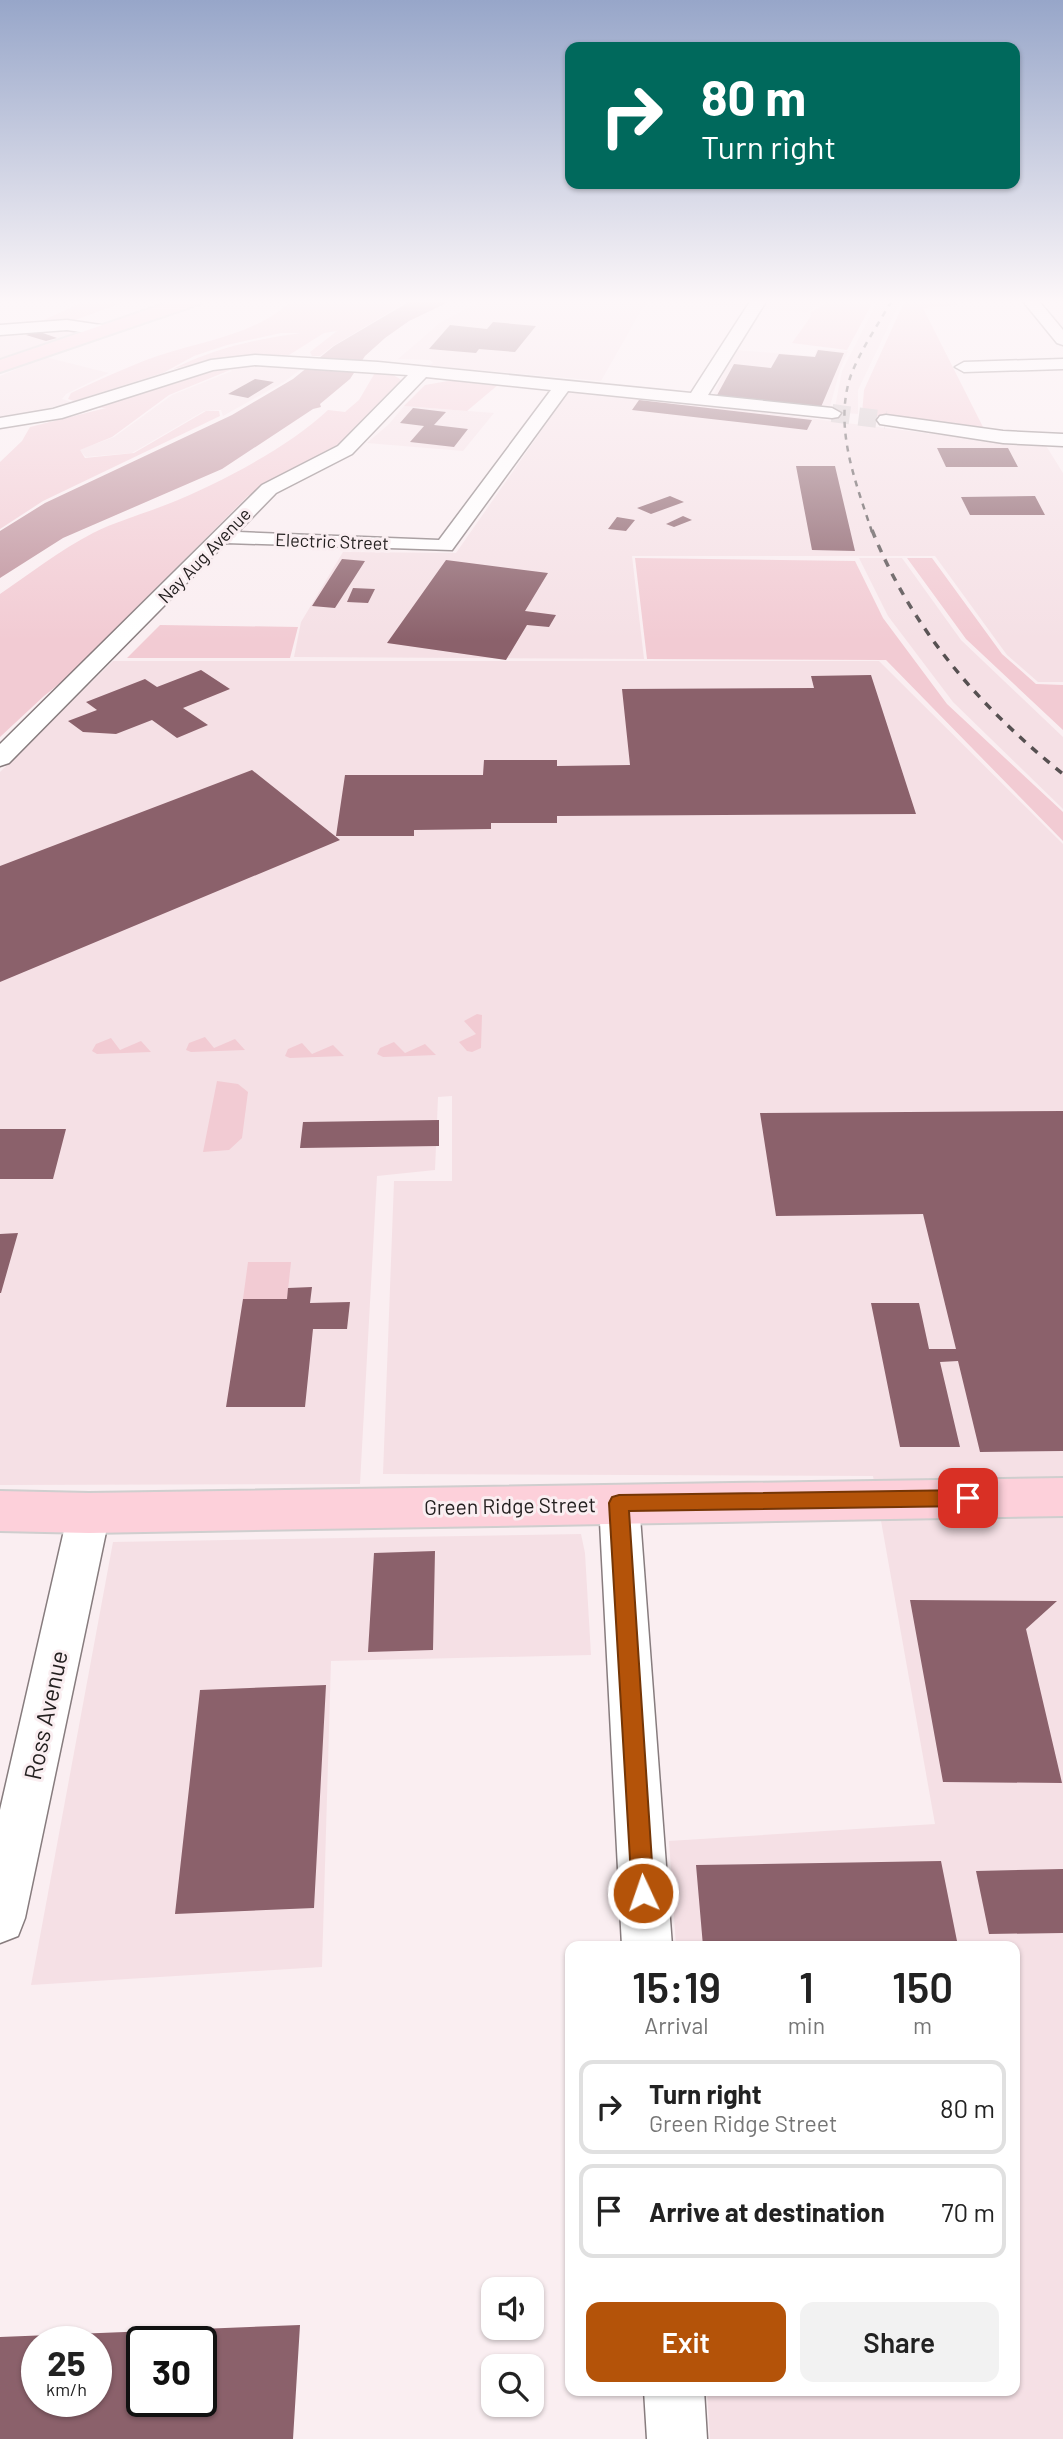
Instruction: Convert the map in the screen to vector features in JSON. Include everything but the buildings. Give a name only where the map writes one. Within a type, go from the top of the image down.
[{"type":"main road","name":"Green Ridge Street","points":[[0,1511],[89,1513],[1063,1496]]},
{"type":"street","points":[[0,423],[57,414]]},
{"type":"street","name":"Nay Aug Avenue","points":[[0,758],[124,637],[269,489],[345,450],[380,414]]},
{"type":"street","name":"Electric Street","points":[[220,537],[445,546],[542,414]]},
{"type":"street","points":[[886,420],[1003,437],[1057,440],[1063,458]]},
{"type":"street","points":[[619,1503],[647,1941]]},
{"type":"street","name":"Ross Avenue","points":[[0,1918],[89,1513]]},
{"type":"street","points":[[674,2396],[677,2439]]},
{"type":"shaded area","points":[[0,414],[27,414],[15,417],[0,417]]},
{"type":"shaded area","points":[[83,414],[143,414],[112,437],[80,450],[85,458],[134,453],[201,414],[220,414],[220,416],[43,501],[0,529],[0,462],[22,441],[30,427]]},
{"type":"shaded area","points":[[146,414],[199,414],[132,453],[86,457],[79,450],[114,437]]},
{"type":"shaded area","points":[[306,414],[222,469],[63,538],[0,578],[0,531],[45,503],[232,415]]},
{"type":"shaded area","points":[[324,414],[372,414],[346,440],[248,496],[136,608],[88,661],[44,696],[0,737],[0,594],[57,554],[93,533],[209,486],[273,451]]},
{"type":"shaded area","points":[[397,414],[493,414],[463,451],[367,443]]},
{"type":"shaded area","points":[[553,414],[774,414],[933,434],[1045,444],[1063,473],[1063,682],[1038,682],[1007,655],[935,556],[632,556],[644,659],[294,657],[301,622],[343,552],[456,553]]},
{"type":"shaded area","points":[[862,414],[976,414],[984,429]]},
{"type":"shaded area","points":[[635,558],[855,561],[883,618],[947,704],[1063,812],[1063,841],[886,660],[647,659]]},
{"type":"shaded area","points":[[859,558],[902,558],[961,640],[1063,737],[1063,809],[953,702],[888,616]]},
{"type":"shaded area","points":[[907,558],[932,558],[1002,654],[1036,684],[1063,685],[1063,730],[966,639]]},
{"type":"shaded area","points":[[160,625],[298,627],[290,658],[127,658]]},
{"type":"shaded area","points":[[113,661],[879,661],[1063,844],[1063,2439],[710,2439],[707,2396],[1020,2396],[1020,1941],[676,1941],[669,1841],[935,1824],[873,1476],[383,1474],[394,1181],[452,1181],[452,1096],[438,1097],[435,1170],[377,1176],[360,1484],[0,1485],[0,772]]},
{"type":"shaded area","points":[[477,1014],[482,1015],[481,1048],[467,1051],[459,1042],[476,1034],[464,1021]]},
{"type":"shaded area","points":[[205,1037],[214,1048],[235,1039],[245,1050],[186,1050],[189,1043]]},
{"type":"shaded area","points":[[111,1038],[120,1050],[141,1041],[151,1052],[97,1054],[92,1051],[96,1044]]},
{"type":"shaded area","points":[[394,1042],[405,1053],[425,1044],[436,1055],[383,1057],[377,1054],[380,1048]]},
{"type":"shaded area","points":[[302,1043],[312,1054],[333,1045],[344,1056],[285,1056],[288,1049]]},
{"type":"shaded area","points":[[217,1081],[238,1084],[248,1092],[242,1138],[229,1150],[203,1152]]},
{"type":"shaded area","points":[[248,1262],[291,1262],[287,1299],[243,1299]]},
{"type":"shaded area","points":[[581,1534],[585,1553],[591,1655],[331,1661],[322,1967],[31,1985],[113,1542]]},
{"type":"tunnel","points":[[838,414],[886,420]]},
{"type":"railway","points":[[844,414],[849,455],[872,532]]},
{"type":"railway","points":[[872,530],[907,601],[951,664],[1004,722],[1063,774]]},
{"type":"route","points":[[643,1893],[619,1503],[968,1498]]}]
